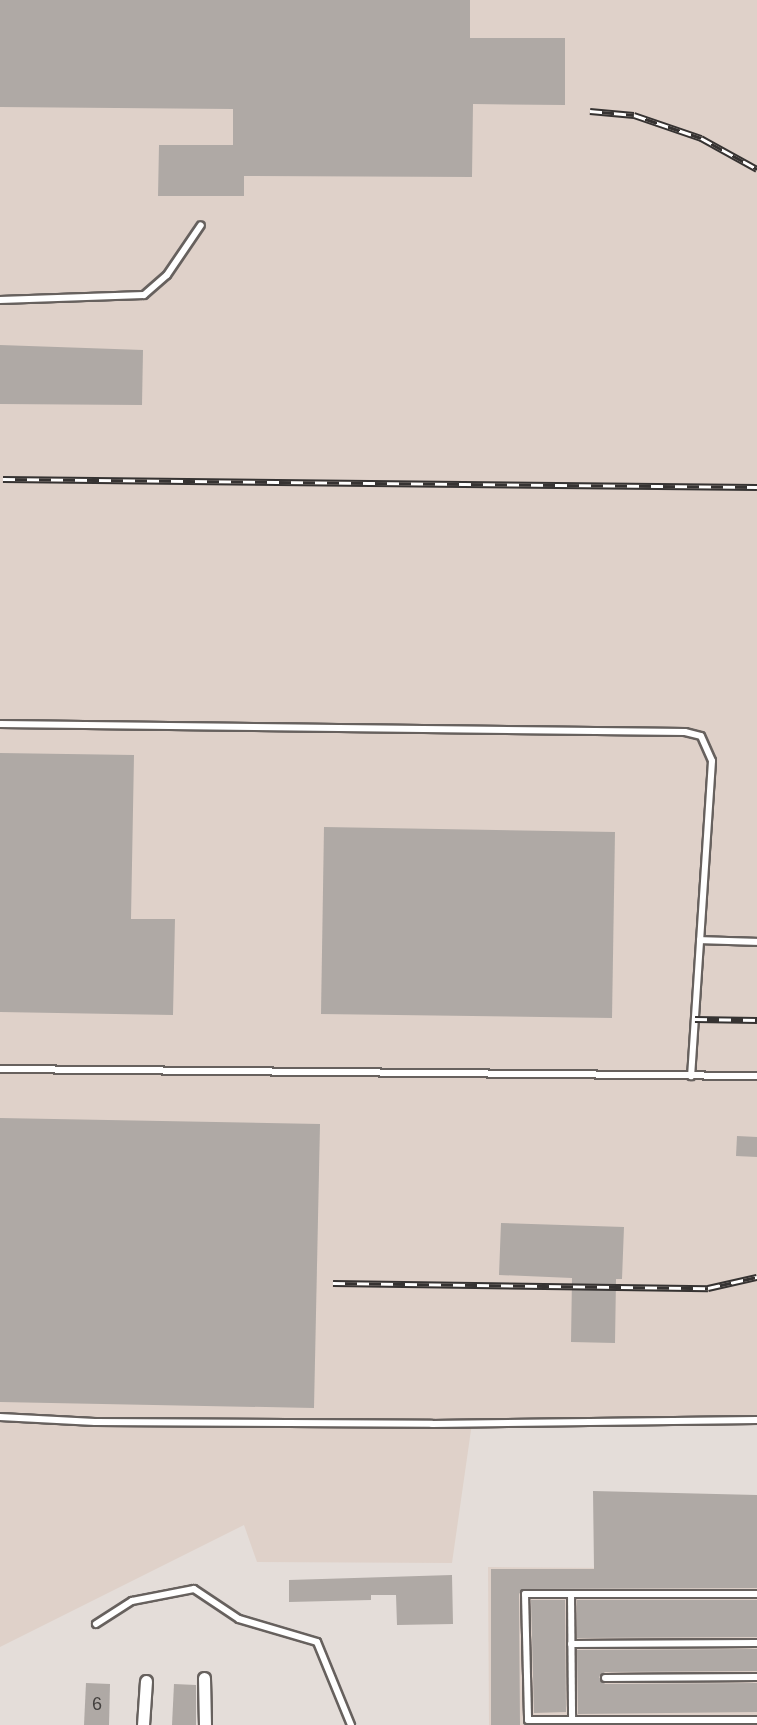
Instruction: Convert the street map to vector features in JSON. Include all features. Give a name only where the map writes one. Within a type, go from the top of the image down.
[{"type":"street","points":[[204,1678],[205,1725]]},
{"type":"street","points":[[143,1725],[146,1681]]},
{"type":"lane","points":[[0,300],[144,295],[167,275],[201,225]]},
{"type":"lane","points":[[0,724],[685,732],[701,736],[712,761],[691,1076]]},
{"type":"lane","points":[[700,940],[757,942]]},
{"type":"lane","points":[[0,1069],[757,1076]]},
{"type":"lane","points":[[0,1417],[95,1422],[417,1424],[757,1420]]},
{"type":"lane","points":[[96,1624],[132,1601],[194,1589],[239,1619],[317,1642],[351,1725]]},
{"type":"lane","points":[[757,1594],[525,1594],[528,1720],[757,1720]]},
{"type":"lane","points":[[571,1594],[572,1720]]},
{"type":"lane","points":[[571,1644],[757,1643]]},
{"type":"lane","points":[[605,1678],[757,1677]]},
{"type":"shaded area","points":[[0,0],[757,0],[757,1425],[472,1423],[452,1563],[257,1562],[244,1525],[0,1647]]},
{"type":"shaded area","points":[[488,1567],[757,1569],[757,1725],[489,1725]]},
{"type":"building","points":[[0,0],[470,0],[470,38],[565,38],[565,105],[473,104],[472,177],[244,176],[244,196],[158,196],[159,145],[233,145],[233,109],[0,107]]},
{"type":"building","points":[[0,345],[143,350],[142,405],[0,404]]},
{"type":"building","points":[[0,753],[134,755],[131,919],[175,919],[173,1015],[0,1012]]},
{"type":"building","points":[[324,827],[615,832],[612,1018],[321,1014]]},
{"type":"building","points":[[0,1118],[320,1124],[314,1408],[0,1402]]},
{"type":"building","points":[[737,1136],[757,1137],[757,1157],[736,1156]]},
{"type":"building","points":[[501,1223],[624,1227],[622,1279],[616,1279],[615,1343],[571,1342],[572,1278],[499,1275]]},
{"type":"building","points":[[593,1491],[757,1495],[757,1588],[523,1589],[519,1594],[520,1725],[491,1725],[491,1569],[594,1569]]},
{"type":"building","points":[[452,1575],[453,1624],[397,1625],[396,1595],[371,1595],[371,1600],[289,1602],[289,1580]]},
{"type":"building","points":[[531,1600],[565,1600],[566,1712],[534,1713]]},
{"type":"building","points":[[577,1600],[757,1600],[757,1637],[577,1638]]},
{"type":"building","points":[[757,1649],[757,1671],[605,1672],[599,1677],[605,1684],[757,1683],[757,1712],[578,1714],[577,1650]]},
{"type":"building","points":[[86,1683],[110,1684],[109,1725],[84,1725]]},
{"type":"building","points":[[174,1684],[196,1685],[196,1725],[172,1725]]},
{"type":"railway","points":[[590,111],[634,115],[701,138],[757,169]]},
{"type":"railway","points":[[3,479],[757,487]]},
{"type":"railway","points":[[695,1019],[757,1020]]},
{"type":"railway","points":[[333,1283],[708,1288],[757,1277]]}]
